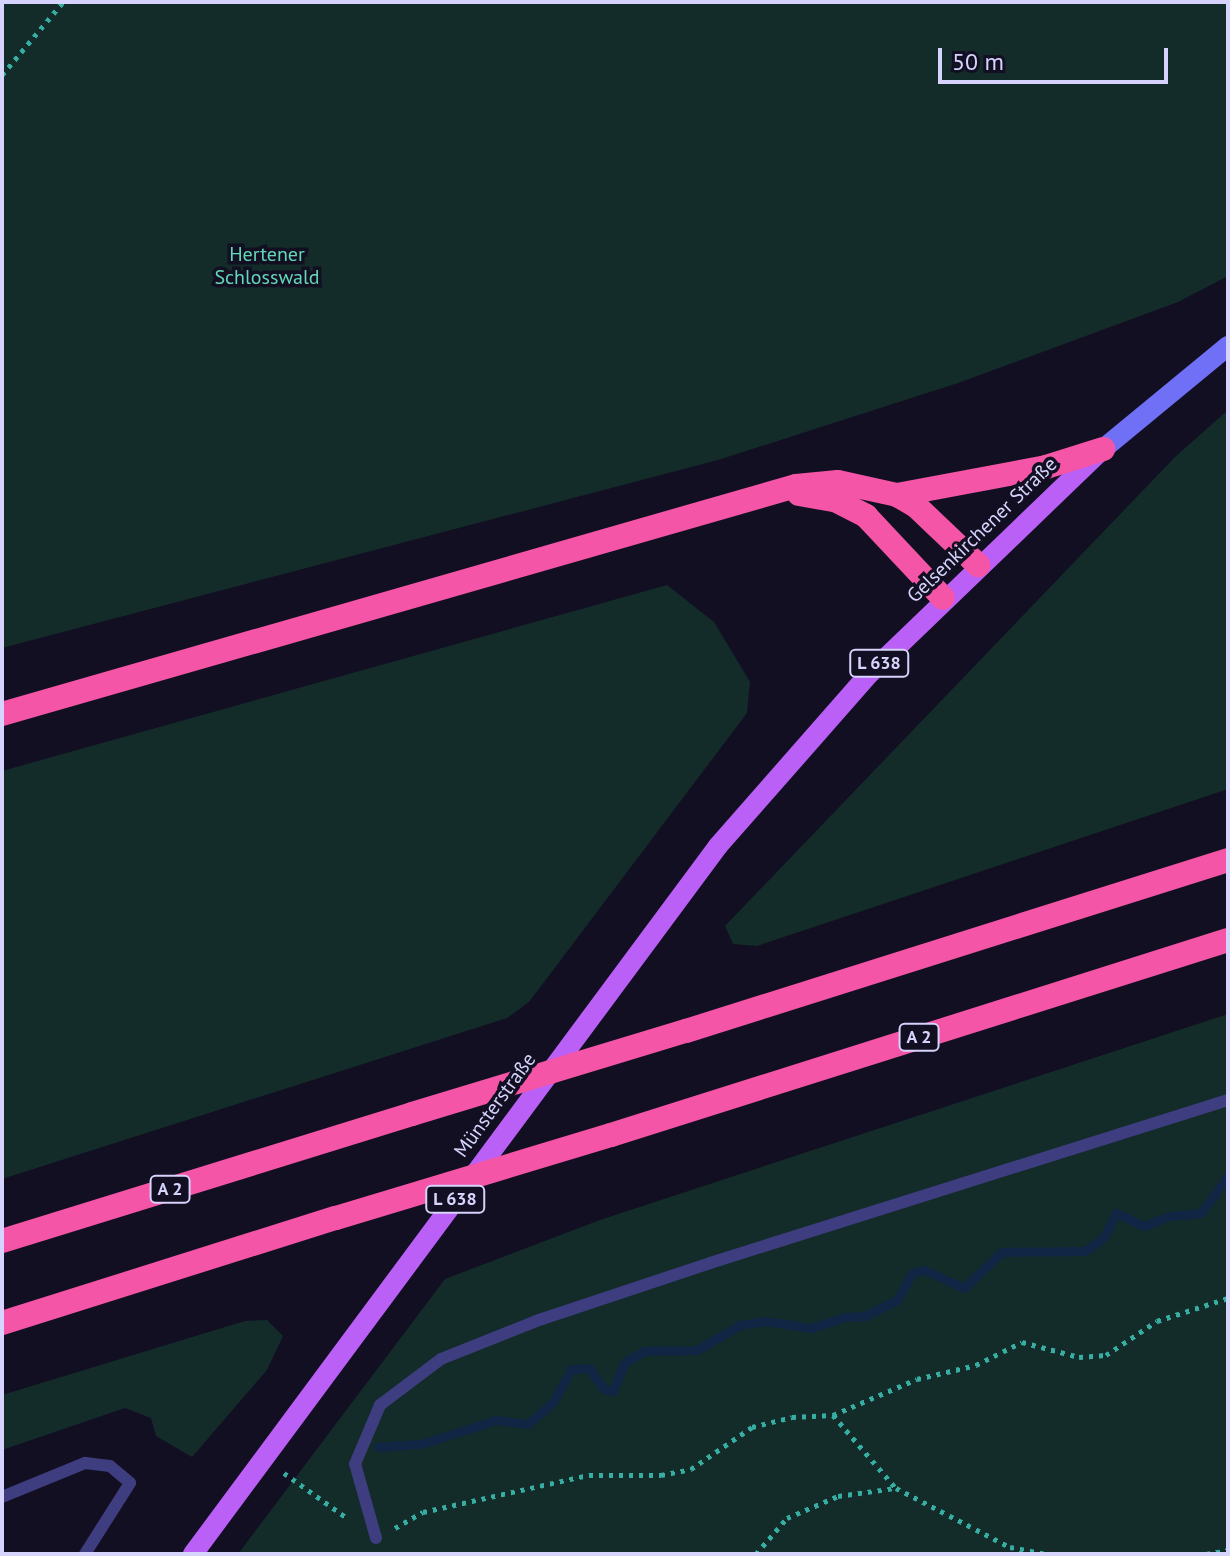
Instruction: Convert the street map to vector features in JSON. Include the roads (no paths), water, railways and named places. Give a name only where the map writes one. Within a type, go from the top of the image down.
[{"type":"highway","points":[[897,495],[1046,467],[1103,449]]},
{"type":"highway","points":[[2,714],[769,494],[838,482],[897,495],[916,506],[978,565]]},
{"type":"highway","points":[[769,494],[837,501],[866,516],[943,598]]},
{"type":"highway","name":"A 2","points":[[2,1241],[686,1031],[1228,860]]},
{"type":"highway","name":"A 2","points":[[2,1323],[1228,940]]},
{"type":"main road","name":"Gelsenkirchener Straße","points":[[785,766],[943,598],[1103,449],[1228,346]]},
{"type":"main road","name":"Münsterstraße","points":[[193,1554],[674,903],[785,766]]},
{"type":"lane","points":[[376,1538],[355,1464],[380,1405],[441,1359],[539,1320],[710,1263],[1228,1100]]},
{"type":"lane","points":[[2,1497],[85,1463],[110,1466],[130,1483],[85,1554]]},
{"type":"waterway","points":[[378,1447],[421,1444],[496,1420],[528,1424],[553,1402],[571,1369],[589,1368],[604,1389],[613,1391],[625,1362],[644,1351],[697,1350],[740,1325],[765,1321],[811,1328],[844,1317],[865,1316],[897,1300],[912,1273],[924,1270],[964,1288],[1002,1252],[1085,1251],[1104,1237],[1116,1213],[1144,1226],[1169,1216],[1201,1213],[1228,1176]]},
{"type":"park label","name":"Hertener Schlosswald","points":[[267,266]]}]
